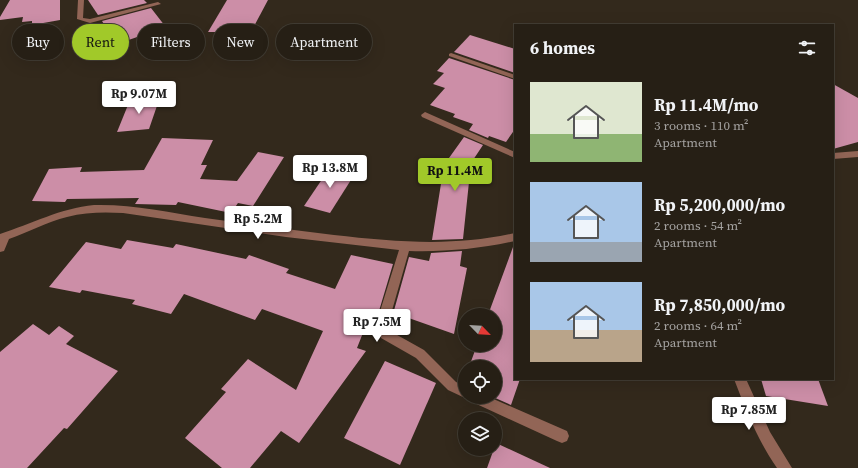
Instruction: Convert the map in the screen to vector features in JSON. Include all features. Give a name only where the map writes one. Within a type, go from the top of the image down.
[{"type":"street","points":[[81,0],[80,19],[90,21],[158,4]]},
{"type":"street","points":[[451,54],[514,77]]},
{"type":"street","points":[[425,115],[514,155]]},
{"type":"street","points":[[834,156],[858,154]]},
{"type":"street","points":[[0,248],[3,237],[76,211],[95,208],[116,209],[310,237],[404,247],[474,246],[496,243],[514,238]]},
{"type":"street","points":[[404,247],[383,321],[385,334],[420,354],[452,386],[458,389]]},
{"type":"street","points":[[740,380],[759,423],[778,459],[785,468]]},
{"type":"street","points":[[490,404],[562,436]]},
{"type":"building","points":[[10,0],[60,0],[60,20],[32,24],[32,21],[22,22],[23,17],[0,20],[0,17]]},
{"type":"building","points":[[88,0],[144,0],[147,3],[98,15]]},
{"type":"building","points":[[227,0],[268,0],[255,24],[213,24],[213,32],[208,32]]},
{"type":"building","points":[[151,8],[163,24],[137,24],[137,37],[129,40],[129,24],[104,24],[102,21]]},
{"type":"building","points":[[470,35],[514,49],[514,73],[454,52]]},
{"type":"building","points":[[449,58],[514,80],[514,130],[506,142],[489,136],[488,138],[469,130],[473,124],[453,117],[455,114],[430,105],[445,88],[433,84],[444,73],[437,71]]},
{"type":"building","points":[[834,85],[858,98],[858,142],[834,149]]},
{"type":"building","points":[[160,97],[149,129],[117,132],[130,100]]},
{"type":"building","points":[[464,137],[483,145],[471,163],[463,239],[432,240],[444,165]]},
{"type":"building","points":[[162,138],[213,140],[201,165],[207,165],[200,179],[237,181],[258,152],[284,157],[253,206],[238,203],[231,213],[178,202],[176,205],[135,204],[139,198],[67,199],[65,202],[32,201],[49,169],[82,167],[80,172],[144,170]]},
{"type":"building","points":[[331,166],[356,172],[330,213],[304,206]]},
{"type":"building","points":[[127,240],[173,248],[176,244],[246,259],[249,255],[289,269],[286,273],[335,289],[351,255],[393,264],[379,311],[372,310],[357,348],[366,351],[299,443],[281,431],[250,468],[222,468],[185,438],[226,392],[221,389],[248,359],[296,390],[323,331],[262,309],[255,320],[184,294],[171,314],[132,304],[135,300],[82,290],[80,293],[49,287],[86,242],[121,249]]},
{"type":"building","points":[[514,247],[514,380],[520,380],[511,405],[502,401],[502,360],[472,360],[474,352],[502,352],[502,308],[491,308]]},
{"type":"building","points":[[462,251],[460,266],[467,268],[454,334],[403,316],[393,314],[409,257],[429,261],[431,253]]},
{"type":"building","points":[[33,324],[49,335],[59,326],[74,336],[66,344],[118,371],[67,429],[64,428],[27,468],[0,468],[0,352]]},
{"type":"building","points":[[385,361],[436,383],[400,465],[344,438]]},
{"type":"building","points":[[761,380],[818,380],[828,406],[766,396]]},
{"type":"building","points":[[502,446],[550,468],[487,468],[491,456],[502,456]]}]
